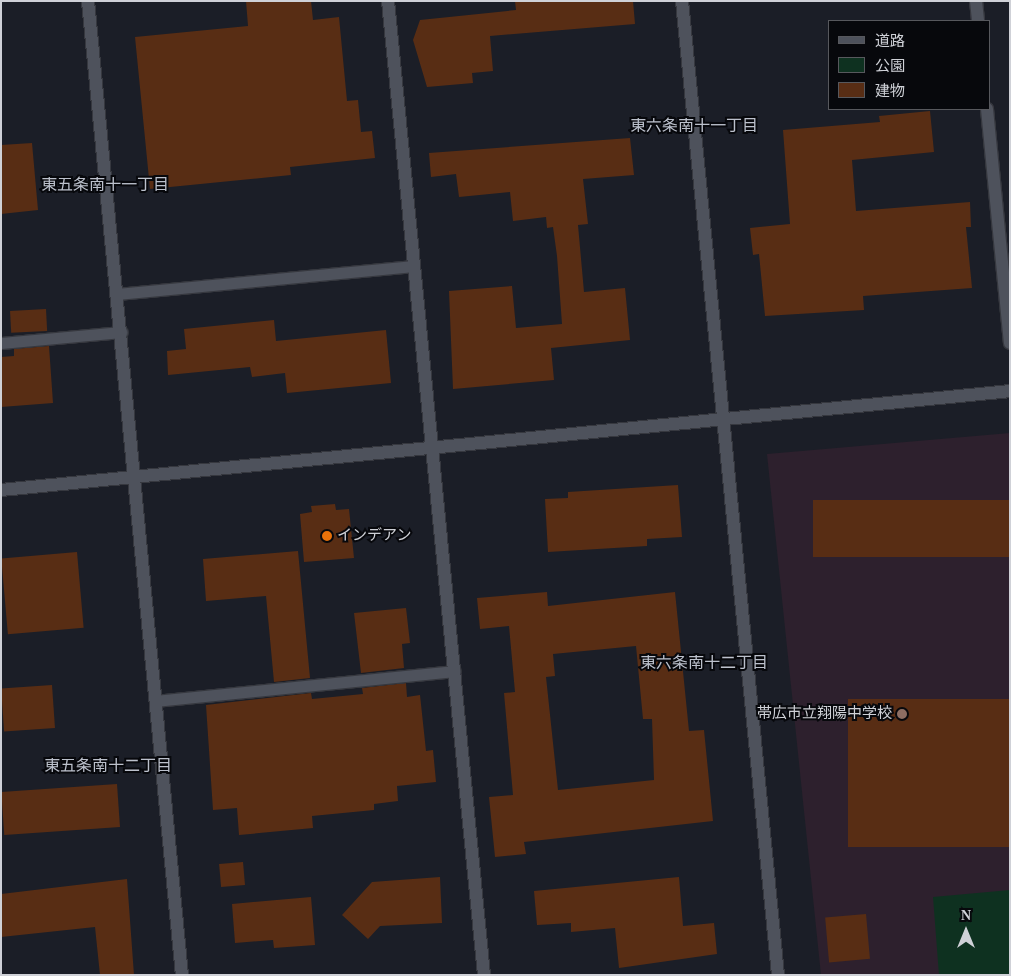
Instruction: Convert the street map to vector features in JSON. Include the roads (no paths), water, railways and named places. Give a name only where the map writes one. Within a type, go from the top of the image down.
[{"type":"street","points":[[88,1],[182,975]]},
{"type":"street","points":[[388,1],[484,975]]},
{"type":"street","points":[[682,1],[725,419],[778,975]]},
{"type":"street","points":[[976,1],[978,20]]},
{"type":"street","points":[[987,110],[1010,343]]},
{"type":"street","points":[[1,490],[1010,391]]},
{"type":"lane","points":[[117,294],[414,266]]},
{"type":"lane","points":[[1,342],[121,332]]},
{"type":"lane","points":[[155,701],[454,671]]},
{"type":"place","name":"インデアン","points":[[327,536]]},
{"type":"place","name":"帯広市立翔陽中学校","points":[[902,714]]},
{"type":"district","name":"東六条南十一丁目","points":[[694,126]]},
{"type":"district","name":"東五条南十一丁目","points":[[105,185]]},
{"type":"district","name":"東六条南十二丁目","points":[[704,663]]},
{"type":"district","name":"東五条南十二丁目","points":[[108,766]]}]
